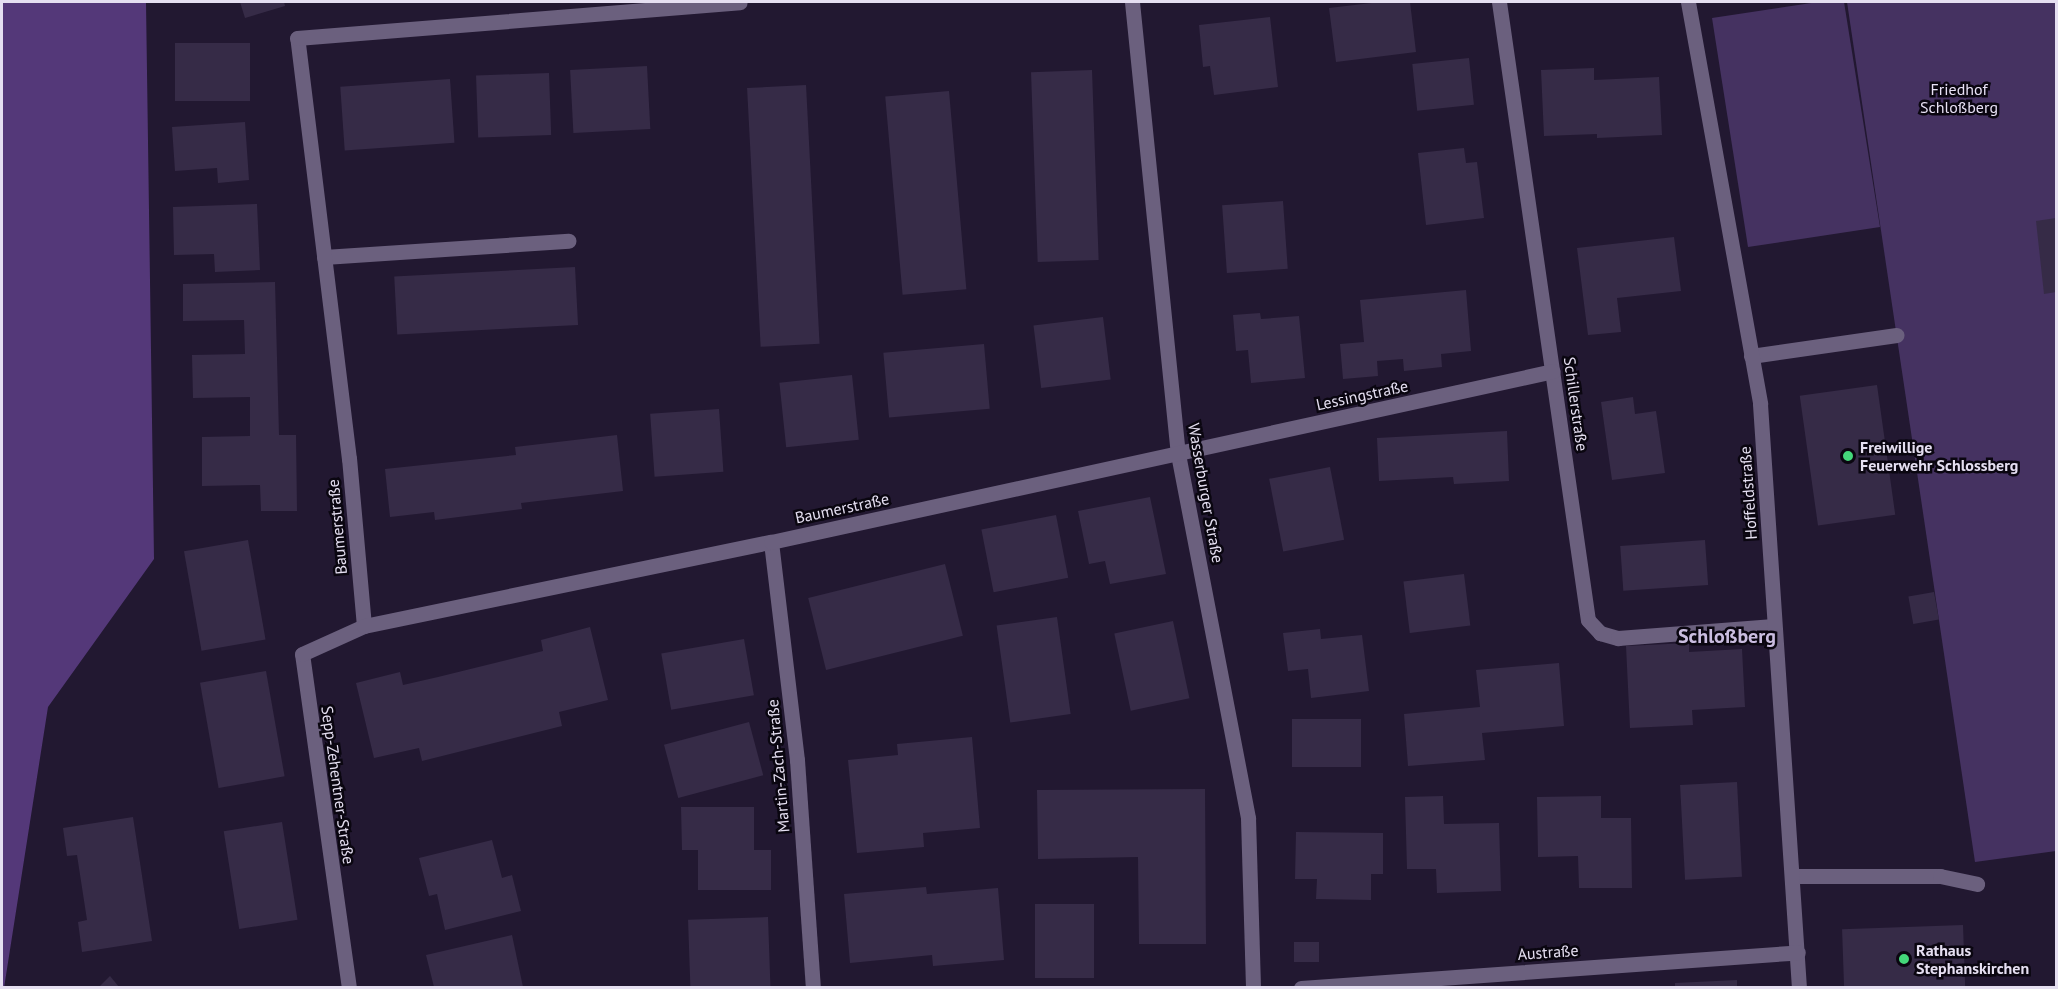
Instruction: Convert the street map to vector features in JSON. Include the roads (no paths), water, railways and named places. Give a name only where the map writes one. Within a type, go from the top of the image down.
[{"type":"street","name":"Baumerstraße","points":[[740,2],[297,38],[349,459],[364,626],[771,542],[1179,454]]},
{"type":"street","name":"Wasserburger Straße","points":[[1132,2],[1179,454],[1248,818],[1253,987]]},
{"type":"street","name":"Schillerstraße","points":[[1499,2],[1588,620],[1600,633],[1618,638],[1774,626]]},
{"type":"street","name":"Hoffeldstraße","points":[[1688,2],[1760,405],[1799,987]]},
{"type":"street","points":[[324,257],[568,241]]},
{"type":"street","points":[[1751,356],[1896,335]]},
{"type":"street","name":"Lessingstraße","points":[[1179,454],[1553,371]]},
{"type":"street","name":"Martin-Zach-Straße","points":[[771,542],[797,760],[813,987]]},
{"type":"street","name":"Sepp-Zehentner-Straße","points":[[349,987],[302,654],[364,626]]},
{"type":"street","points":[[1792,876],[1941,876],[1977,884]]},
{"type":"street","name":"Austraße","points":[[1301,987],[1798,952]]},
{"type":"place","name":"Freiwillige Feuerwehr Schlossberg","points":[[1848,456]]},
{"type":"place","name":"Rathaus Stephanskirchen","points":[[1904,959]]},
{"type":"district","name":"Schloßberg","points":[[1727,636]]},
{"type":"park label","name":"Friedhof Schloßberg","points":[[1959,98]]}]
